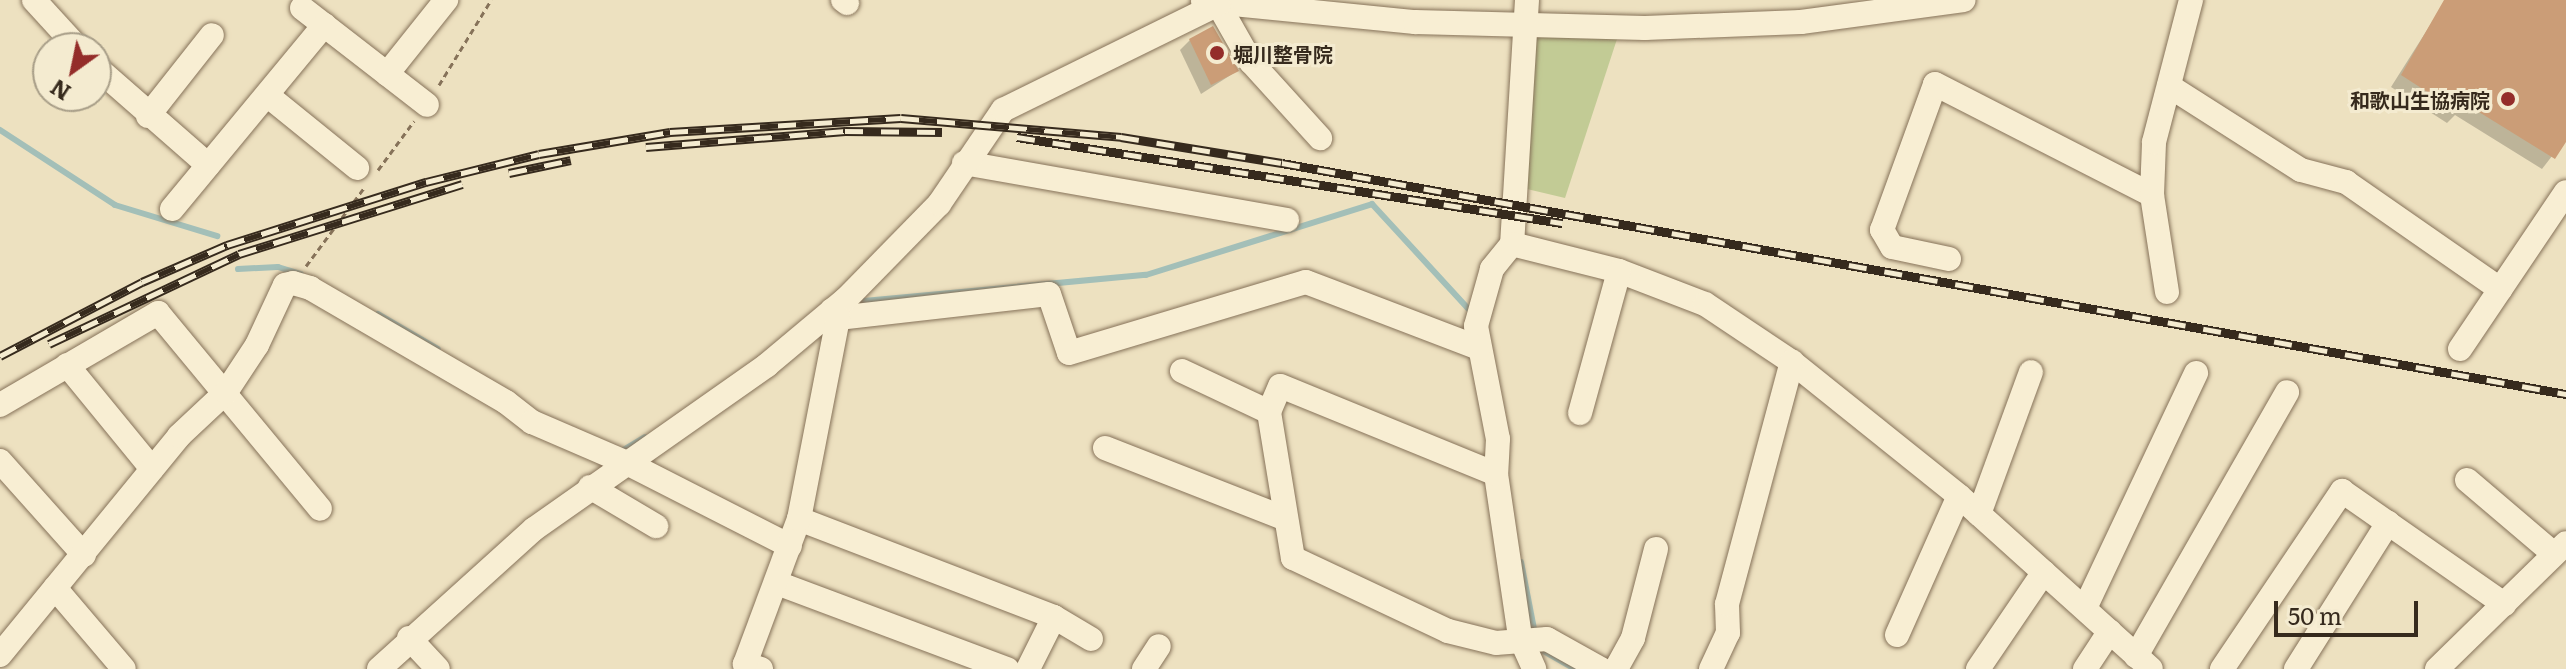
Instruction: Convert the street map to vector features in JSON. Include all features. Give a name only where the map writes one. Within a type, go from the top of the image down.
[{"type":"street","points":[[34,0],[63,32]]},
{"type":"street","points":[[387,74],[446,0]]},
{"type":"street","points":[[1527,0],[1512,244],[1492,269],[1478,328],[1498,439],[1496,474],[1534,669]]},
{"type":"street","points":[[379,669],[409,638],[534,529],[625,462],[767,365],[839,309],[939,204],[964,163],[1003,110],[1226,2],[1415,22],[1525,26],[1964,0]]},
{"type":"street","points":[[2167,292],[2152,195],[2154,142],[2191,0]]},
{"type":"street","points":[[1226,2],[1251,62],[1320,138]]},
{"type":"street","points":[[302,8],[427,105]]},
{"type":"street","points":[[172,209],[324,25]]},
{"type":"street","points":[[148,116],[212,35]]},
{"type":"street","points":[[112,82],[208,165]]},
{"type":"street","points":[[1949,259],[1892,247],[1882,230],[1935,84],[2152,195]]},
{"type":"street","points":[[2169,86],[2301,170],[2346,182],[2500,289]]},
{"type":"street","points":[[267,95],[367,174]]},
{"type":"street","points":[[964,163],[1287,220]]},
{"type":"street","points":[[2460,349],[2566,192]]},
{"type":"street","points":[[1512,244],[1619,271],[1705,304],[1792,362],[1959,496],[2143,662],[2287,392]]},
{"type":"street","points":[[1580,413],[1619,271]]},
{"type":"street","points":[[839,309],[1049,294],[1069,353],[1306,282],[1478,328]]},
{"type":"street","points":[[0,655],[152,469],[226,392],[285,285],[293,283],[493,394],[532,422],[625,462],[790,546]]},
{"type":"street","points":[[761,669],[745,664],[799,519],[839,309]]},
{"type":"street","points":[[0,405],[158,313],[320,509]]},
{"type":"street","points":[[1711,669],[1728,633],[1727,604],[1792,362]]},
{"type":"street","points":[[67,365],[152,469]]},
{"type":"street","points":[[1182,371],[1269,412]]},
{"type":"street","points":[[1979,514],[2031,372]]},
{"type":"street","points":[[2085,608],[2196,373]]},
{"type":"street","points":[[1496,474],[1280,386],[1269,412],[1293,558],[1448,631],[1496,643],[1530,638],[1601,669]]},
{"type":"street","points":[[1105,448],[1286,519]]},
{"type":"street","points":[[0,461],[84,555]]},
{"type":"street","points":[[2437,669],[2560,548],[2467,480]]},
{"type":"street","points":[[590,487],[656,526]]},
{"type":"street","points":[[2222,669],[2342,491],[2504,604]]},
{"type":"street","points":[[1897,635],[1959,496]]},
{"type":"street","points":[[799,519],[1054,617],[1091,639]]},
{"type":"street","points":[[2296,669],[2388,523]]},
{"type":"street","points":[[1616,669],[1633,638],[1656,549]]},
{"type":"street","points":[[1978,669],[2044,572]]},
{"type":"street","points":[[777,583],[1007,669]]},
{"type":"street","points":[[55,588],[124,669]]},
{"type":"street","points":[[1028,669],[1054,617]]},
{"type":"street","points":[[2085,669],[2110,631]]},
{"type":"street","points":[[409,638],[438,669]]},
{"type":"street","points":[[1144,669],[1159,646]]},
{"type":"path","points":[[302,272],[367,174],[427,105],[491,0]]},
{"type":"green space","points":[[1618,36],[1565,198],[1527,189],[1535,37]]},
{"type":"building","points":[[2444,0],[2566,0],[2566,142],[2555,159],[2466,104],[2460,113],[2401,75]]},
{"type":"building","name":"堀川整骨院","points":[[1213,26],[1239,71],[1211,85],[1189,39]]},
{"type":"waterway","points":[[0,130],[115,205],[217,236]]},
{"type":"waterway","points":[[853,302],[1146,275],[1372,204],[1473,314]]},
{"type":"waterway","points":[[238,269],[278,267],[301,274]]},
{"type":"waterway","points":[[378,314],[438,349]]},
{"type":"waterway","points":[[620,452],[645,437]]},
{"type":"waterway","points":[[1521,562],[1535,634]]},
{"type":"waterway","points":[[1538,648],[1575,669]]},
{"type":"railway","points":[[0,356],[142,282],[227,245],[426,182],[539,154],[670,132],[901,118],[1121,137],[1282,163],[2566,394]]},
{"type":"railway","points":[[646,147],[845,131],[942,132]]},
{"type":"railway","points":[[1017,137],[1562,223]]},
{"type":"railway","points":[[509,173],[571,160]]},
{"type":"railway","points":[[49,344],[239,254],[462,184]]},
{"type":"place","name":"堀川整骨院","points":[[1217,53]]},
{"type":"place","name":"和歌山生協病院","points":[[2508,99]]}]
